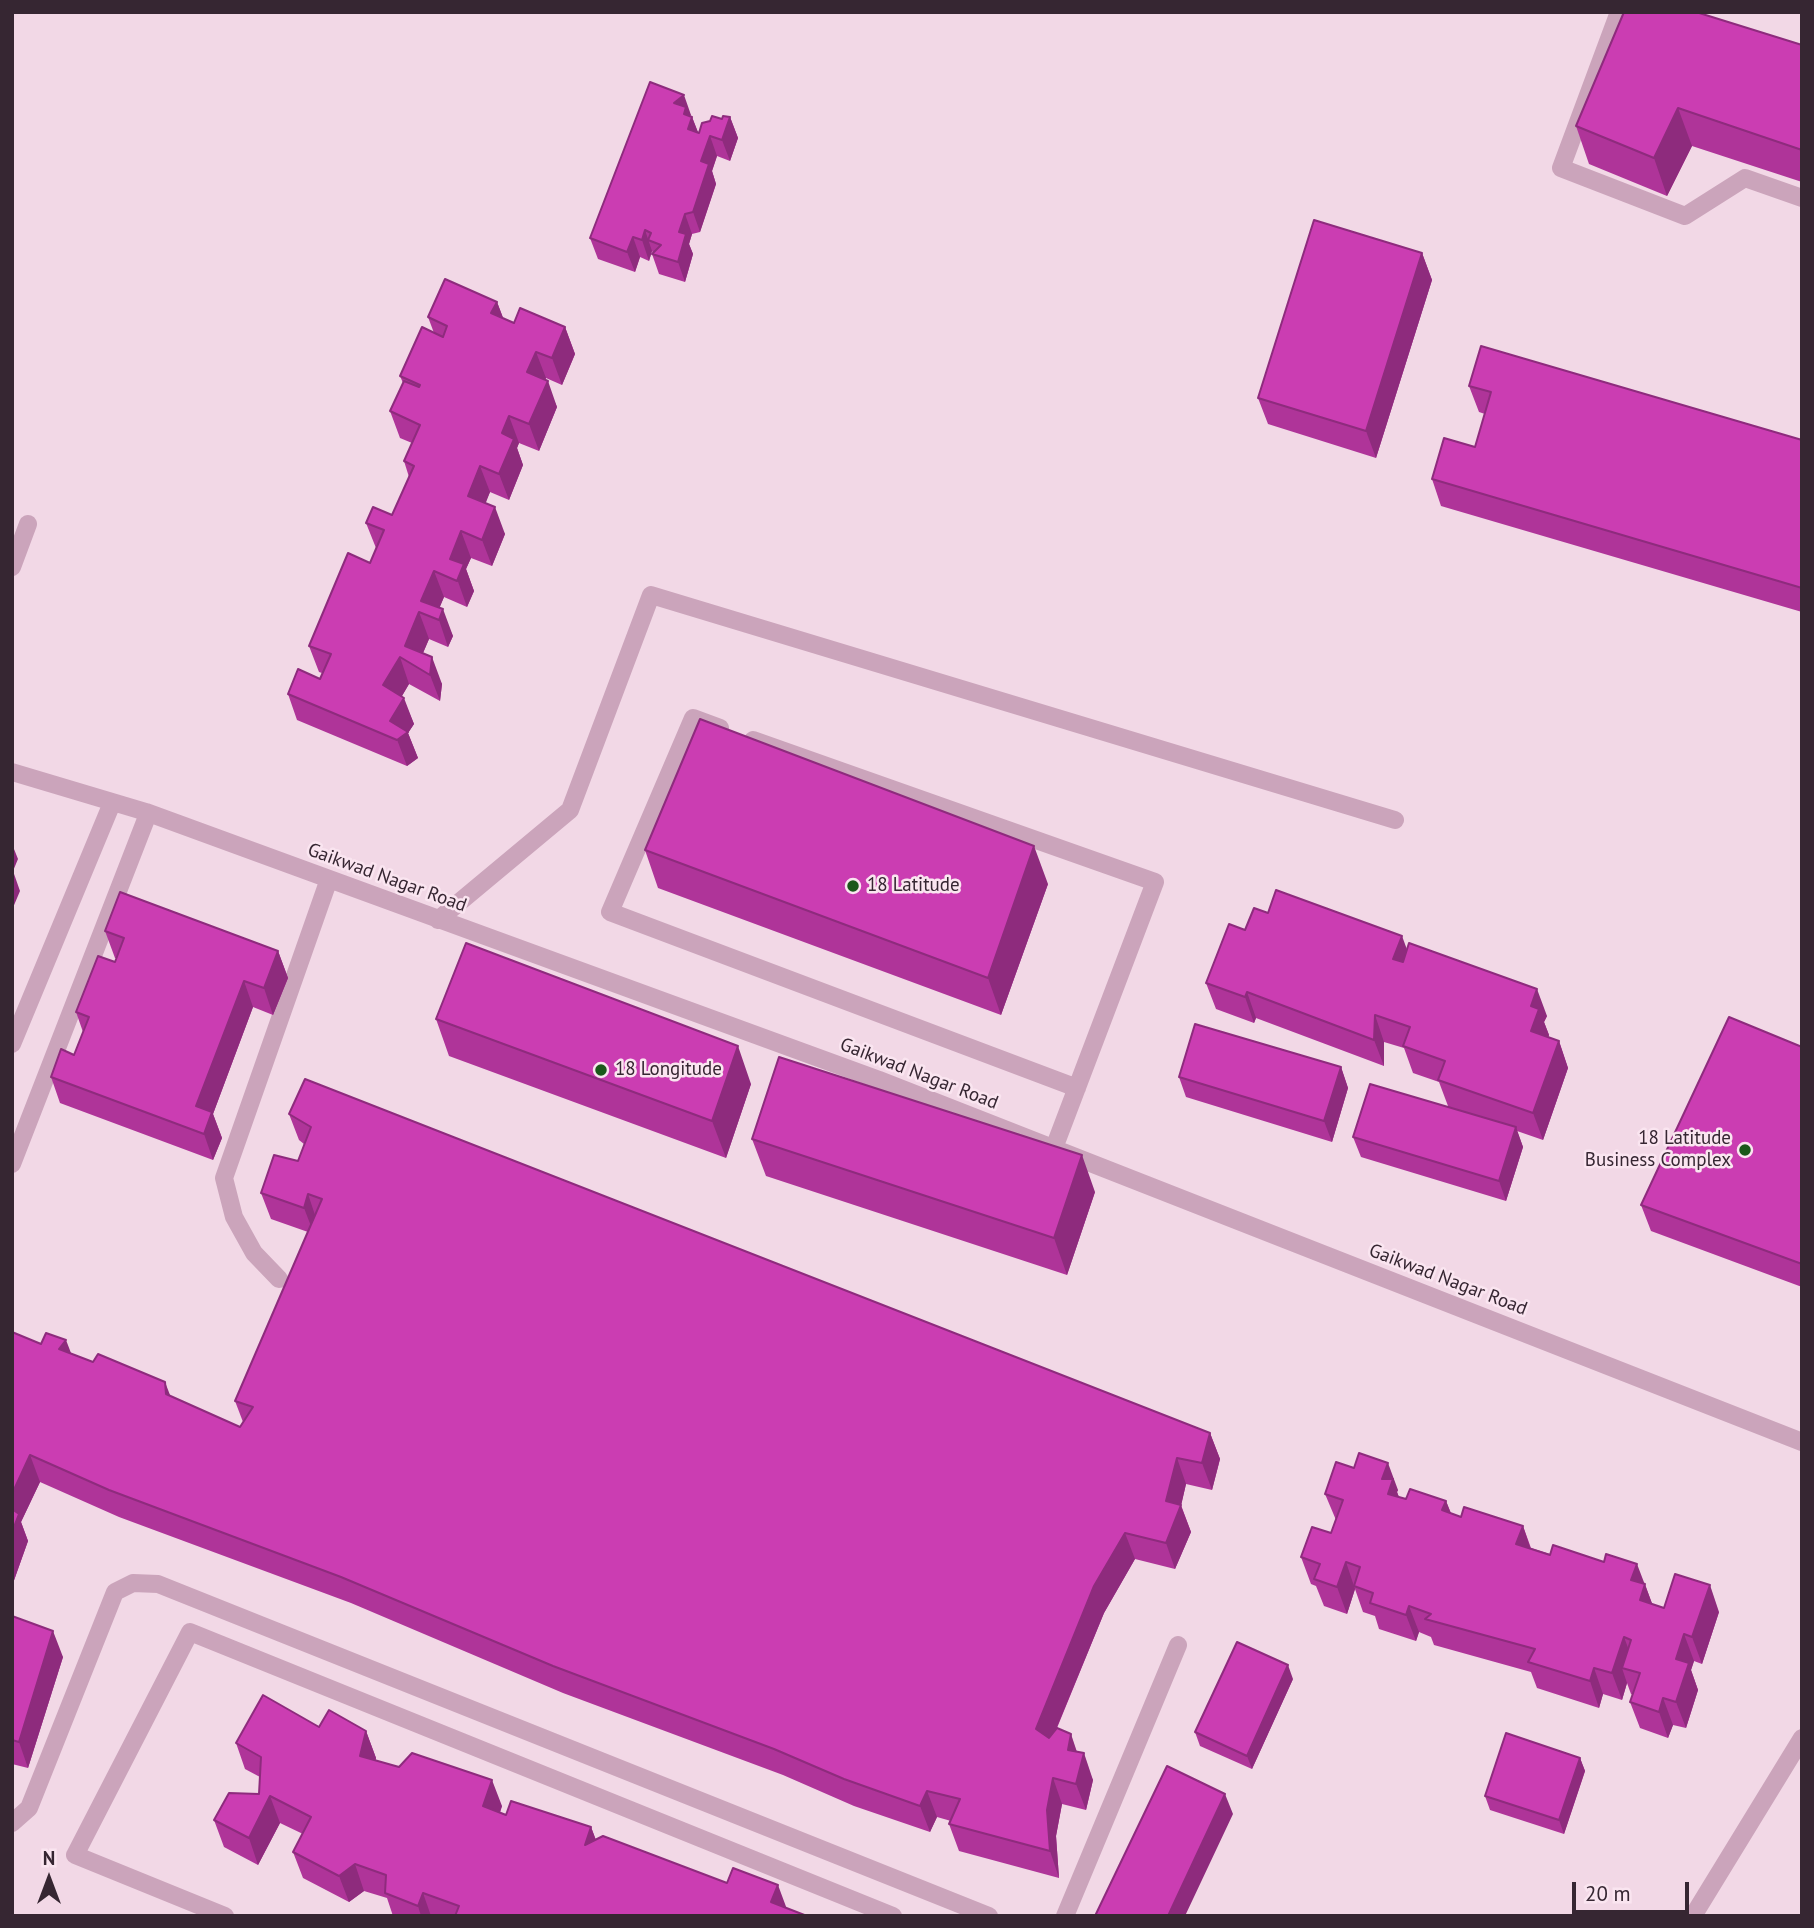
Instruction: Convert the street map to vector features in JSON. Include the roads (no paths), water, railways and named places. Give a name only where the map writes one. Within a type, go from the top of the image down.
[{"type":"street","points":[[1619,12],[1561,168],[1685,216],[1745,178],[1802,198]]},
{"type":"street","points":[[12,567],[28,524]]},
{"type":"street","points":[[438,919],[570,810],[651,595],[1395,820]]},
{"type":"street","points":[[1054,1148],[1077,1088],[1155,882],[693,718],[610,912],[1077,1088]]},
{"type":"street","name":"Gaikwad Nagar Road","points":[[12,772],[148,814],[879,1080],[1802,1442]]},
{"type":"street","points":[[12,1044],[112,803]]},
{"type":"street","points":[[12,1164],[148,814]]},
{"type":"street","points":[[279,1279],[254,1253],[234,1217],[224,1178],[329,879]]},
{"type":"street","points":[[12,1822],[29,1808],[116,1592],[133,1583],[158,1584],[989,1916]]},
{"type":"street","points":[[225,1916],[75,1855],[190,1632],[893,1916]]},
{"type":"street","points":[[1065,1916],[1178,1645]]},
{"type":"street","points":[[1693,1916],[1802,1739]]},
{"type":"place","name":"18 Latitude","points":[[853,886]]},
{"type":"place","name":"18 Longitude","points":[[601,1070]]},
{"type":"place","name":"18 Latitude Business Complex","points":[[1745,1150]]}]
